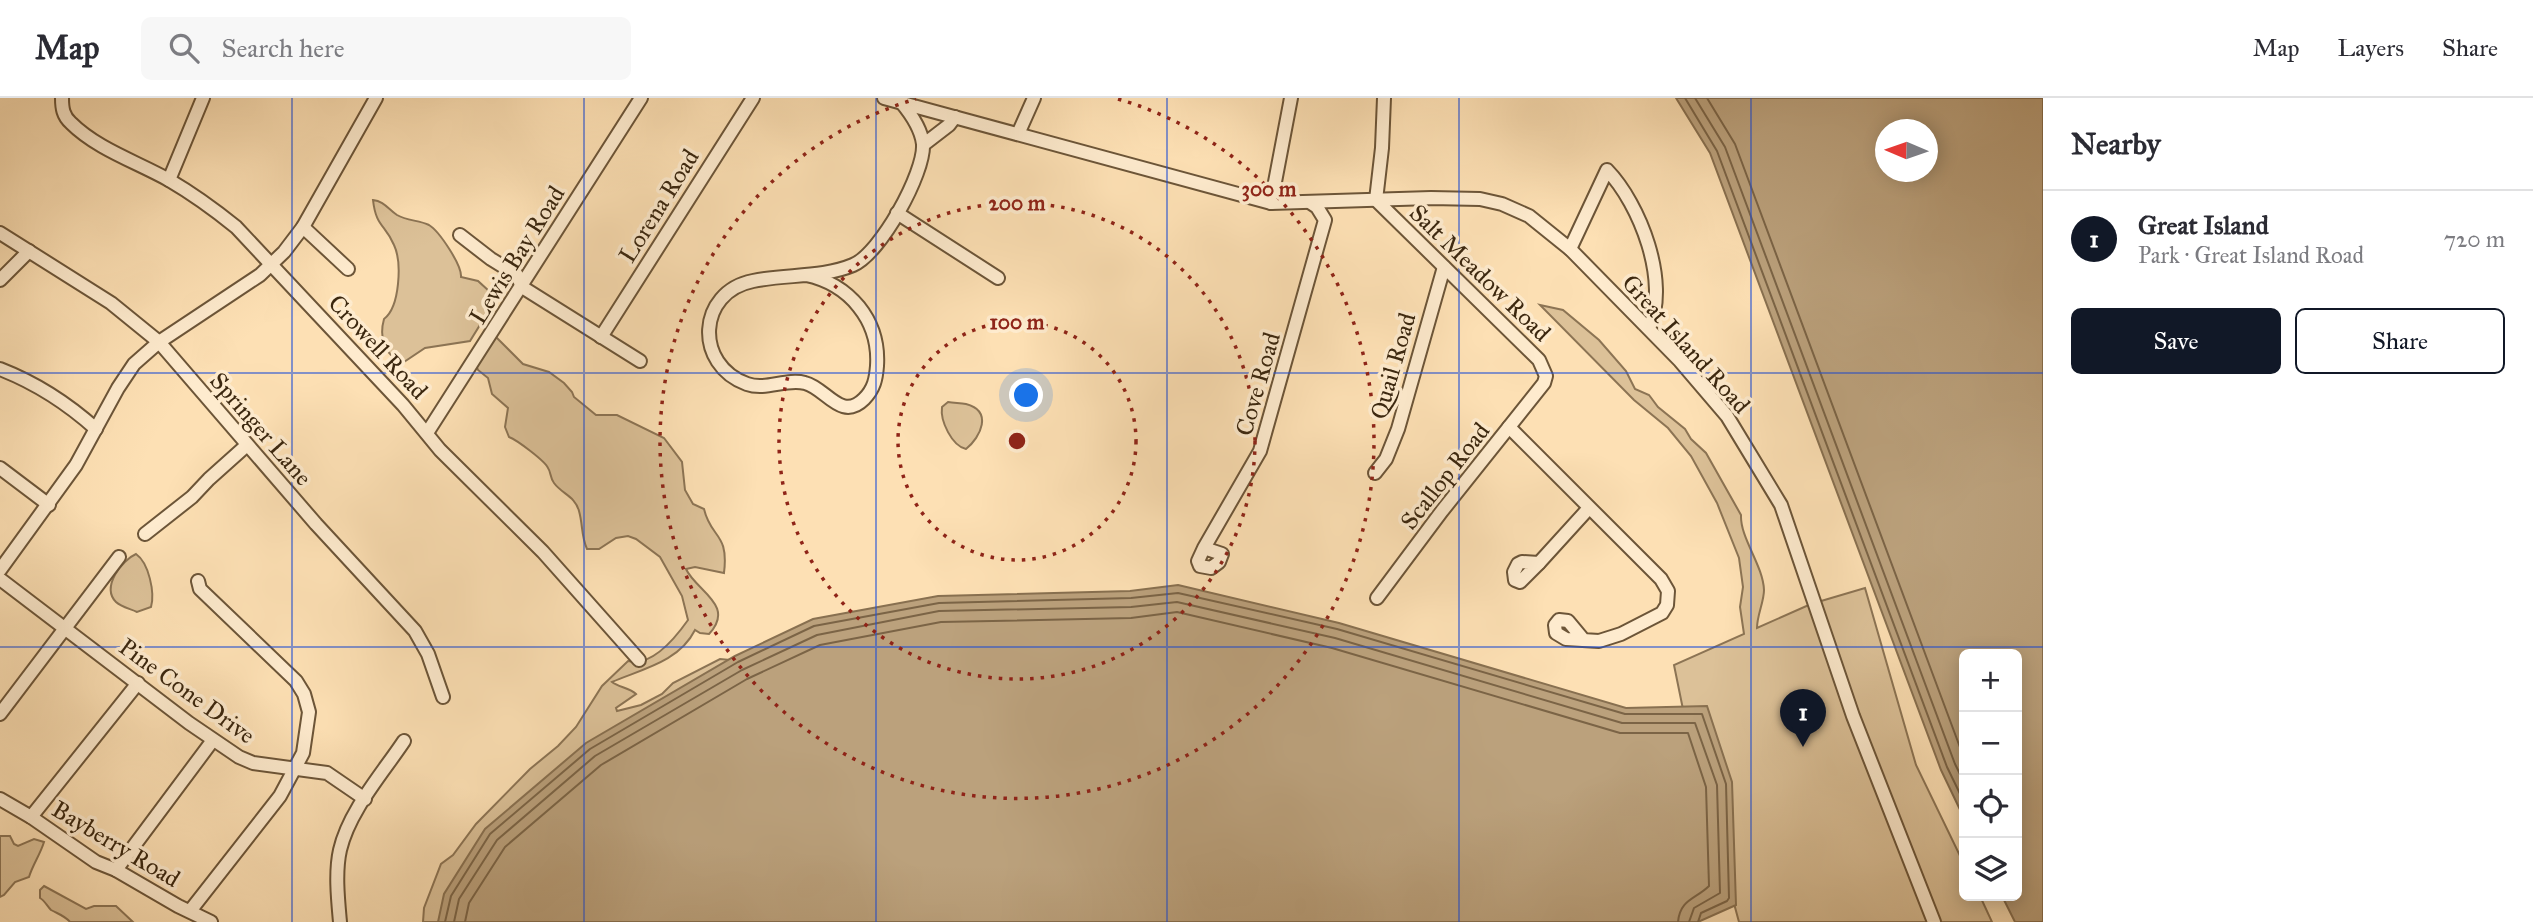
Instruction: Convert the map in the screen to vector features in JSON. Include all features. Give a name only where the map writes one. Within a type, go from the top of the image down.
[{"type":"street","name":"Crowell Road","points":[[62,98],[63,110],[70,122],[94,140],[169,180],[236,227],[440,450],[543,552],[639,660]]},
{"type":"street","points":[[169,180],[203,98]]},
{"type":"street","points":[[0,570],[76,466],[125,377],[143,355],[237,292],[272,264],[303,227],[376,98]]},
{"type":"street","name":"Lewis Bay Road","points":[[427,433],[641,98]]},
{"type":"street","name":"Lorena Road","points":[[601,337],[753,98]]},
{"type":"street","name":"Great Island Road","points":[[884,98],[1272,203],[1447,198],[1492,201],[1529,216],[1570,248],[1649,328],[1727,416],[1781,505],[1853,716],[1934,922]]},
{"type":"street","points":[[1018,134],[1034,98]]},
{"type":"street","points":[[1272,203],[1291,98]]},
{"type":"street","points":[[1376,200],[1384,98]]},
{"type":"street","points":[[806,275],[823,278],[844,290],[864,313],[875,338],[878,351],[875,384],[860,403],[844,407],[828,399],[812,385],[802,382],[752,386],[728,374],[715,359],[709,332],[713,312],[725,295],[747,282],[806,275],[855,264],[869,254],[897,213],[917,171],[923,145],[914,119],[901,102]]},
{"type":"street","points":[[923,145],[956,117]]},
{"type":"street","points":[[1570,248],[1607,170],[1621,185],[1648,241],[1656,308],[1649,328]]},
{"type":"street","name":"Salt Meadow Road","points":[[1376,200],[1539,360],[1545,371],[1545,380]]},
{"type":"street","name":"Cove Road","points":[[1204,548],[1260,452],[1325,220],[1339,202]]},
{"type":"street","points":[[1311,203],[1325,220]]},
{"type":"street","points":[[897,213],[998,278]]},
{"type":"street","points":[[303,227],[348,269]]},
{"type":"street","name":"Springer Lane","points":[[0,233],[111,303],[159,342],[247,445],[415,631],[428,654],[443,697]]},
{"type":"street","points":[[460,235],[517,275],[522,287],[640,361]]},
{"type":"street","points":[[0,280],[29,251]]},
{"type":"street","points":[[844,290],[855,264]]},
{"type":"street","name":"Quail Road","points":[[1375,473],[1385,459],[1398,429],[1444,267]]},
{"type":"street","points":[[0,369],[48,392],[96,429]]},
{"type":"street","name":"Scallop Road","points":[[1377,598],[1545,380]]},
{"type":"street","points":[[1509,427],[1632,548],[1666,586],[1666,608],[1650,621],[1606,639],[1583,639]]},
{"type":"street","points":[[145,534],[192,497],[247,445]]},
{"type":"street","points":[[0,468],[49,505]]},
{"type":"street","points":[[1539,564],[1590,508]]},
{"type":"street","points":[[0,715],[118,557]]},
{"type":"street","name":"Pine Cone Drive","points":[[0,579],[213,740],[253,763],[327,773],[365,799]]},
{"type":"street","points":[[190,911],[280,796],[303,753],[309,712],[304,694],[291,676],[200,589],[198,581]]},
{"type":"street","points":[[31,817],[138,683]]},
{"type":"street","points":[[116,870],[213,740]]},
{"type":"street","points":[[340,922],[340,851],[345,836],[365,799],[404,741]]},
{"type":"street","name":"Bayberry Road","points":[[0,799],[31,817],[85,856],[211,922]]},
{"type":"shaded area","points":[[373,200],[401,217],[429,225],[449,249],[461,277],[478,281],[489,291],[491,307],[470,341],[425,348],[404,362],[388,351],[382,333],[384,319],[396,295],[398,262],[391,238],[376,215]]},
{"type":"shaded area","points":[[1540,305],[1563,310],[1599,340],[1626,371],[1635,389],[1649,395],[1706,453],[1741,515],[1744,533],[1763,581],[1764,595],[1757,628],[1811,604],[1865,588],[1916,765],[1959,854],[1959,901],[1982,901],[1992,922],[1739,922],[1687,729],[1674,665],[1744,634],[1740,607],[1743,587],[1739,558],[1717,503],[1691,456],[1668,428],[1634,400]]},
{"type":"shaded area","points":[[488,337],[496,337],[523,364],[549,372],[596,415],[617,415],[664,438],[682,462],[685,490],[693,504],[704,509],[722,543],[724,573],[695,567],[686,569],[716,606],[716,624],[709,634],[695,630],[680,650],[670,657],[612,682],[636,694],[616,708],[617,711],[641,705],[662,694],[673,683],[720,659],[741,661],[455,922],[423,922],[424,908],[441,864],[453,855],[476,824],[576,727],[602,686],[628,661],[646,660],[663,649],[688,620],[682,596],[660,557],[636,539],[628,536],[616,538],[599,549],[587,549],[575,502],[557,487],[542,461],[509,437],[505,427],[508,408],[492,394],[488,378],[478,370],[475,363]]},
{"type":"shaded area","points":[[948,402],[974,407],[982,418],[980,431],[966,449],[956,443],[945,426],[942,407]]},
{"type":"shaded area","points":[[136,554],[148,571],[152,594],[151,607],[137,612],[116,602],[111,589],[120,568]]},
{"type":"shaded area","points":[[0,836],[10,836],[18,846],[34,839],[44,842],[29,877],[15,882],[0,897]]},
{"type":"shaded area","points":[[44,886],[86,909],[94,906],[116,906],[133,922],[70,922],[51,910],[40,898],[40,890]]},
{"type":"water","points":[[1676,98],[2043,98],[2043,922],[2015,922],[2004,901],[2022,901],[2022,649],[1959,649],[1959,808],[1941,770],[1710,153]]},
{"type":"water","points":[[1178,585],[1339,623],[1626,708],[1707,706],[1732,782],[1736,905],[1698,922],[438,922],[444,894],[485,829],[586,743],[735,656],[813,619],[938,596],[1130,591]]},
{"type":"place","name":"Great Island","points":[[1803,747]]}]
